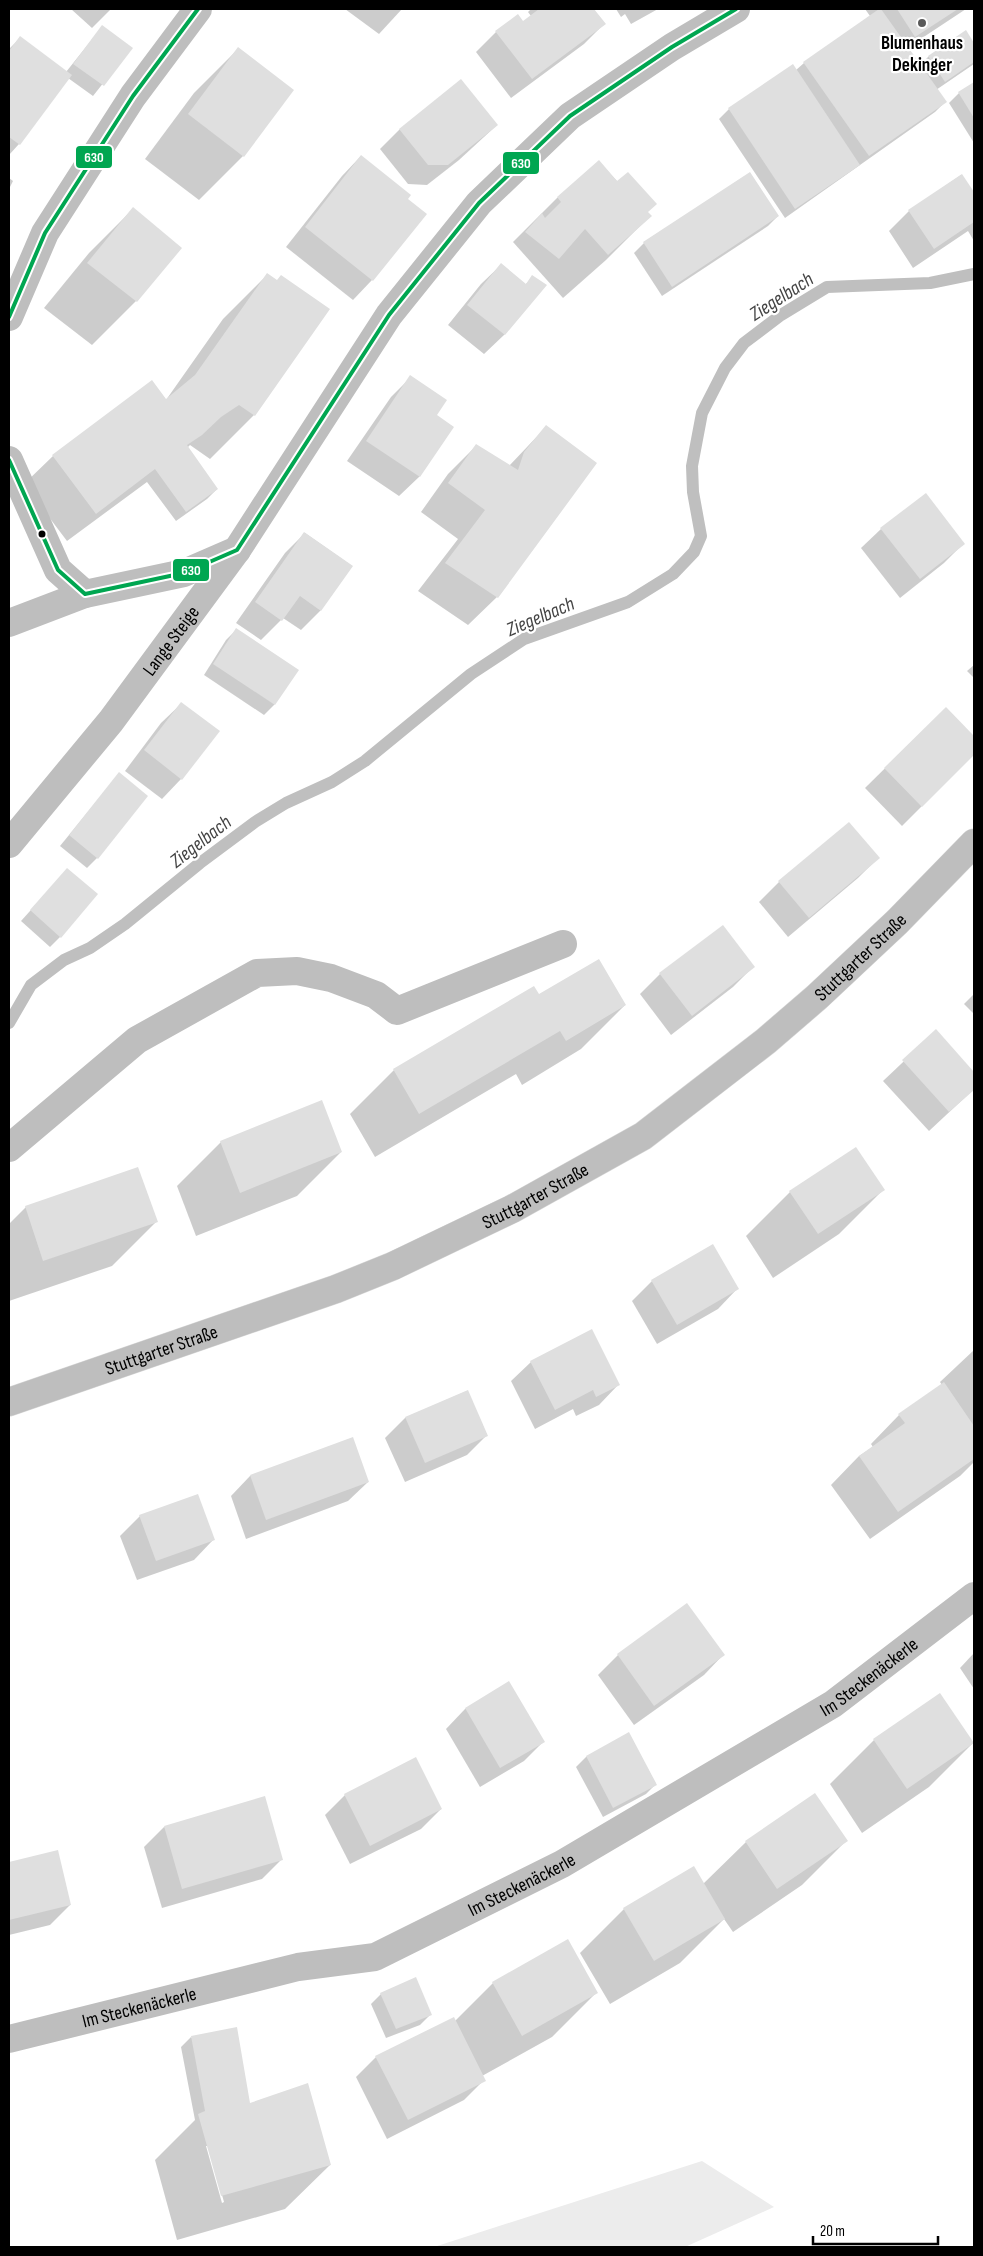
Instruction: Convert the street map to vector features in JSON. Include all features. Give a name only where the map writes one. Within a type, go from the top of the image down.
[{"type":"street","points":[[9,317],[45,232],[133,96],[198,9]]},
{"type":"street","name":"Lange Steige","points":[[9,844],[111,721],[237,550],[389,315],[479,203],[570,116],[672,46],[736,9]]},
{"type":"street","points":[[9,460],[58,570],[85,594]]},
{"type":"street","points":[[9,623],[85,594],[184,573],[237,550]]},
{"type":"street","name":"Stuttgarter Straße","points":[[9,1402],[336,1289],[393,1266],[512,1209],[643,1136],[766,1041],[818,997],[897,922],[974,843]]},
{"type":"street","points":[[9,1148],[137,1040],[258,973],[297,971],[331,978],[376,995],[397,1011],[563,944]]},
{"type":"street","name":"Im Steckenäckerle","points":[[9,2038],[298,1967],[375,1957],[562,1864],[833,1704],[974,1596]]},
{"type":"shaded area","points":[[702,2161],[774,2207],[685,2247],[434,2247]]},
{"type":"building","points":[[539,9],[594,9],[606,24],[532,79],[495,31],[518,14],[523,21]]},
{"type":"building","points":[[881,9],[947,102],[869,156],[803,62]]},
{"type":"building","name":"Blumenhaus Dekinger","points":[[897,9],[958,9],[915,37]]},
{"type":"building","points":[[102,25],[133,48],[104,86],[73,64]]},
{"type":"building","points":[[966,30],[974,43],[974,62],[945,82],[928,56]]},
{"type":"building","points":[[20,36],[72,75],[20,145],[9,137],[9,51]]},
{"type":"building","points":[[238,47],[294,90],[244,157],[188,114]]},
{"type":"building","points":[[793,64],[860,165],[795,209],[728,108]]},
{"type":"building","points":[[461,79],[498,125],[448,165],[428,165],[399,129]]},
{"type":"building","points":[[974,82],[974,118],[958,92]]},
{"type":"building","points":[[361,155],[411,195],[408,199],[427,214],[373,281],[305,227]]},
{"type":"building","points":[[599,160],[617,181],[628,172],[657,204],[648,212],[652,216],[608,255],[585,229],[559,259],[525,232],[542,213],[545,218],[561,202],[557,197]]},
{"type":"building","points":[[750,172],[779,216],[672,287],[643,242]]},
{"type":"building","points":[[962,174],[974,192],[974,222],[934,249],[908,210]]},
{"type":"building","points":[[133,207],[182,248],[137,302],[87,263]]},
{"type":"building","points":[[501,263],[526,284],[532,275],[547,285],[505,335],[467,305]]},
{"type":"building","points":[[267,273],[277,280],[281,275],[330,309],[255,416],[239,405],[187,445],[218,489],[186,512],[155,469],[96,514],[52,455],[152,380],[166,399],[195,375]]},
{"type":"building","points":[[410,375],[447,400],[437,415],[454,427],[420,477],[366,441]]},
{"type":"building","points":[[546,425],[597,463],[498,598],[445,563],[485,510],[448,483],[476,444],[518,470],[524,452]]},
{"type":"building","points":[[926,493],[965,544],[920,579],[880,528]]},
{"type":"building","points":[[304,532],[353,566],[321,611],[300,596],[282,621],[255,602]]},
{"type":"building","points":[[236,628],[299,670],[275,705],[213,664]]},
{"type":"building","points":[[181,702],[220,731],[182,780],[144,750]]},
{"type":"building","points":[[946,707],[974,736],[974,755],[922,807],[884,768]]},
{"type":"building","points":[[119,772],[148,796],[98,859],[69,835]]},
{"type":"building","points":[[849,822],[880,858],[809,918],[778,881]]},
{"type":"building","points":[[67,868],[98,894],[61,938],[30,910]]},
{"type":"building","points":[[723,925],[755,967],[692,1016],[659,973]]},
{"type":"building","points":[[599,959],[626,1005],[566,1041],[560,1031],[419,1114],[393,1069],[534,986],[539,994]]},
{"type":"building","points":[[936,1029],[974,1072],[974,1090],[949,1112],[902,1060]]},
{"type":"building","points":[[322,1100],[342,1152],[240,1193],[220,1141]]},
{"type":"building","points":[[856,1147],[885,1190],[818,1234],[789,1191]]},
{"type":"building","points":[[138,1167],[158,1222],[43,1261],[25,1206]]},
{"type":"building","points":[[713,1244],[739,1289],[677,1325],[651,1280]]},
{"type":"building","points":[[592,1329],[620,1385],[596,1397],[593,1390],[555,1410],[530,1361]]},
{"type":"building","points":[[944,1382],[974,1426],[974,1459],[898,1512],[859,1456],[905,1423],[898,1414]]},
{"type":"building","points":[[468,1390],[488,1436],[425,1463],[405,1417]]},
{"type":"building","points":[[353,1437],[369,1482],[266,1520],[250,1475]]},
{"type":"building","points":[[198,1494],[215,1540],[156,1561],[139,1515]]},
{"type":"building","points":[[687,1603],[725,1655],[654,1706],[617,1654]]},
{"type":"building","points":[[509,1681],[545,1742],[500,1768],[465,1708]]},
{"type":"building","points":[[940,1693],[974,1743],[907,1789],[873,1739]]},
{"type":"building","points":[[629,1732],[657,1785],[613,1808],[586,1756]]},
{"type":"building","points":[[416,1757],[442,1809],[370,1846],[344,1794]]},
{"type":"building","points":[[815,1793],[848,1841],[777,1889],[745,1841]]},
{"type":"building","points":[[265,1796],[283,1860],[182,1889],[164,1826]]},
{"type":"building","points":[[58,1850],[71,1905],[9,1920],[9,1862]]},
{"type":"building","points":[[694,1866],[725,1919],[654,1961],[623,1908]]},
{"type":"building","points":[[568,1939],[598,1993],[522,2036],[492,1982]]},
{"type":"building","points":[[416,1977],[432,2015],[396,2029],[380,1993]]},
{"type":"building","points":[[454,2017],[486,2081],[408,2120],[375,2056]]},
{"type":"building","points":[[237,2027],[250,2103],[308,2083],[331,2165],[221,2196],[198,2114],[205,2111],[191,2036]]},
{"type":"waterway","name":"Ziegelbach","points":[[9,1023],[31,985],[64,960],[90,948],[125,924],[200,863],[255,822],[286,803],[332,782],[365,761],[471,674],[524,639],[628,602],[673,574],[694,552],[701,536],[693,492],[692,466],[702,413],[725,368],[744,343],[781,315],[827,287],[930,283],[974,274]]},
{"type":"transit line","name":"630","points":[[9,317],[45,233],[133,96],[198,9]]},
{"type":"transit line","name":"630","points":[[9,460],[58,570],[85,594],[184,573],[237,550],[389,315],[479,203],[570,116],[672,47],[736,9]]},
{"type":"place","name":"Blumenhaus Dekinger","points":[[922,23]]}]
